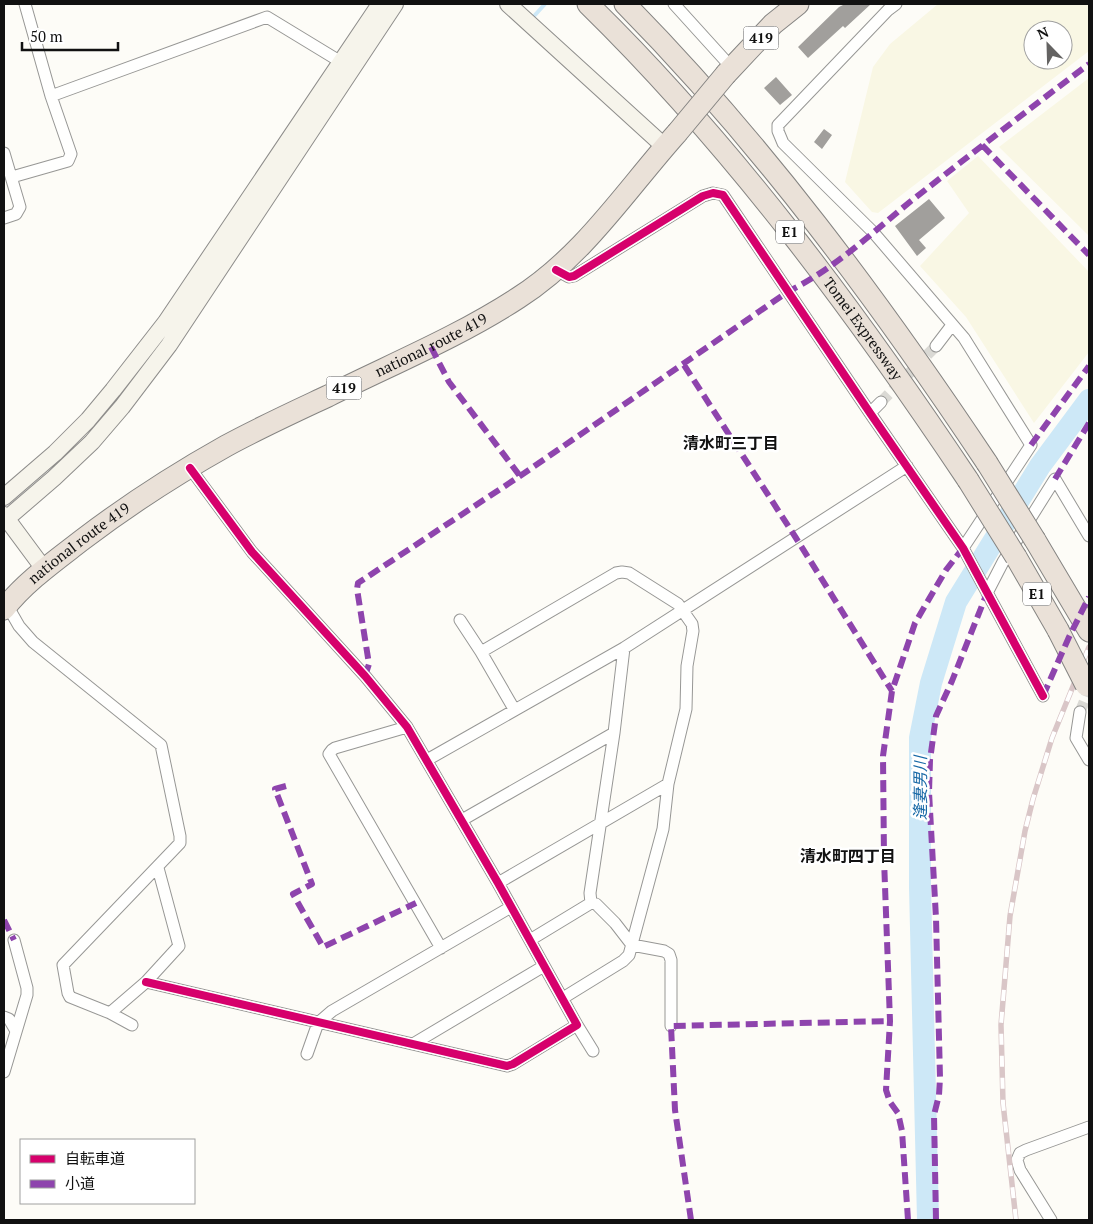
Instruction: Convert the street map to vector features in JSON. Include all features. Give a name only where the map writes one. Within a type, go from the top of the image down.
[{"type":"highway","name":"Tomei Expressway","points":[[588,4],[655,74],[776,213],[908,390],[968,480],[1016,557],[1088,687]]},
{"type":"highway","name":"Tomei Expressway","points":[[625,4],[698,83],[795,198],[855,275],[928,375],[987,464],[1089,631]]},
{"type":"highway","name":"national route 419","points":[[5,607],[44,570],[119,512],[190,468],[227,446],[486,318],[520,297],[556,270],[605,220],[729,71],[774,24],[798,4]]},
{"type":"street","points":[[12,177],[68,161],[71,158],[25,4]]},
{"type":"street","points":[[4,497],[55,453],[88,420],[166,322],[380,4]]},
{"type":"street","points":[[44,570],[5,518],[54,478],[92,442],[122,407],[169,344],[395,4]]},
{"type":"street","points":[[508,4],[671,140]]},
{"type":"street","points":[[674,4],[729,71]]},
{"type":"street","points":[[896,4],[778,124],[778,131],[783,143],[873,232],[964,338],[1031,445],[964,550]]},
{"type":"street","points":[[52,96],[267,18],[341,62]]},
{"type":"street","points":[[4,152],[20,207],[16,214],[4,218]]},
{"type":"street","points":[[556,270],[569,277],[574,276],[702,196],[713,193],[723,195],[964,550],[1043,696]]},
{"type":"street","points":[[936,346],[952,324]]},
{"type":"street","points":[[870,414],[881,402]]},
{"type":"street","points":[[427,760],[624,648],[907,466]]},
{"type":"street","points":[[190,468],[252,552],[346,654],[407,727],[593,1051]]},
{"type":"street","points":[[985,590],[1055,478],[1089,536]]},
{"type":"street","points":[[481,652],[616,573],[622,572],[668,596],[678,604],[692,624],[686,709],[668,784],[663,829],[629,956],[563,998]]},
{"type":"street","points":[[5,607],[33,642],[161,745],[180,843],[63,965],[70,997],[110,1013],[132,1025]]},
{"type":"street","points":[[460,620],[481,652],[514,710]]},
{"type":"street","points":[[592,903],[590,893],[614,734],[624,648]]},
{"type":"street","points":[[1080,712],[1076,738],[1089,760]]},
{"type":"street","points":[[407,727],[335,748],[329,754],[441,948]]},
{"type":"street","points":[[462,820],[614,734]]},
{"type":"street","points":[[498,883],[668,784]]},
{"type":"street","points":[[110,1013],[146,982],[179,946],[158,868]]},
{"type":"street","points":[[592,903],[596,904],[615,923],[632,945],[664,951],[669,954],[671,960],[671,1026]]},
{"type":"street","points":[[530,940],[592,903]]},
{"type":"street","points":[[307,1054],[318,1022],[332,1011],[511,907]]},
{"type":"street","points":[[4,1072],[27,994],[14,940]]},
{"type":"street","points":[[413,1044],[544,966]]},
{"type":"street","points":[[146,982],[507,1066],[577,1025]]},
{"type":"street","points":[[4,1018],[10,1019],[16,1030]]},
{"type":"street","points":[[1051,1220],[1020,1170],[1017,1160],[1020,1154],[1026,1150],[1089,1127]]},
{"type":"shaded area","points":[[938,4],[1089,4],[1089,51],[1073,63],[1073,20],[1023,20],[1023,70],[1064,70],[878,213],[872,212],[845,182],[873,67],[890,44]]},
{"type":"shaded area","points":[[1089,78],[1089,236],[999,147]]},
{"type":"shaded area","points":[[978,156],[1089,272],[1089,352],[1034,423],[966,317],[920,266],[969,213],[947,181]]},
{"type":"building","points":[[845,4],[871,4],[845,28],[843,26],[808,58],[798,47],[839,7]]},
{"type":"building","points":[[776,77],[792,95],[780,105],[764,88]]},
{"type":"building","points":[[824,129],[832,135],[822,149],[814,142]]},
{"type":"building","points":[[929,199],[945,218],[919,240],[926,248],[917,256],[895,226]]},
{"type":"waterway","points":[[535,15],[545,4]]},
{"type":"waterway","name":"逢妻男川","points":[[928,1220],[920,887],[920,738],[931,683],[956,602],[1040,466],[1089,400]]},
{"type":"tunnel","points":[[881,402],[936,346]]},
{"type":"tunnel","points":[[1080,712],[1089,690]]},
{"type":"railway","points":[[1016,1220],[1003,1103],[1001,1025],[1010,916],[1025,831],[1033,799],[1052,738],[1089,647]]},
{"type":"marked path","points":[[365,676],[369,664],[357,589],[358,583],[520,476],[789,291],[822,272],[1089,64]]},
{"type":"marked path","points":[[982,145],[1089,255]]},
{"type":"marked path","points":[[431,347],[449,382],[520,476]]},
{"type":"marked path","points":[[684,365],[892,691]]},
{"type":"marked path","points":[[1031,445],[1089,366]]},
{"type":"marked path","points":[[1055,479],[1089,423]]},
{"type":"marked path","points":[[908,1220],[902,1131],[898,1113],[890,1102],[886,1090],[890,1021],[884,859],[883,756],[892,691],[915,623],[946,570],[963,548]]},
{"type":"marked path","points":[[936,1220],[934,1115],[939,1095],[940,1078],[936,918],[929,792],[930,760],[936,716],[987,593]]},
{"type":"marked path","points":[[1043,696],[1089,597]]},
{"type":"marked path","points":[[286,786],[275,789],[312,884],[293,894],[323,947],[416,903]]},
{"type":"marked path","points":[[4,920],[14,940]]},
{"type":"marked path","points":[[691,1220],[675,1110],[671,1026],[890,1021]]},
{"type":"cycle path","points":[[556,270],[569,277],[574,276],[703,196],[713,193],[723,195],[963,548],[1043,696]]},
{"type":"cycle path","points":[[146,982],[507,1066],[577,1025],[498,883],[407,727],[365,676],[252,552],[190,468]]},
{"type":"district","name":"清水町三丁目","points":[[731,443]]},
{"type":"district","name":"清水町四丁目","points":[[848,856]]}]
